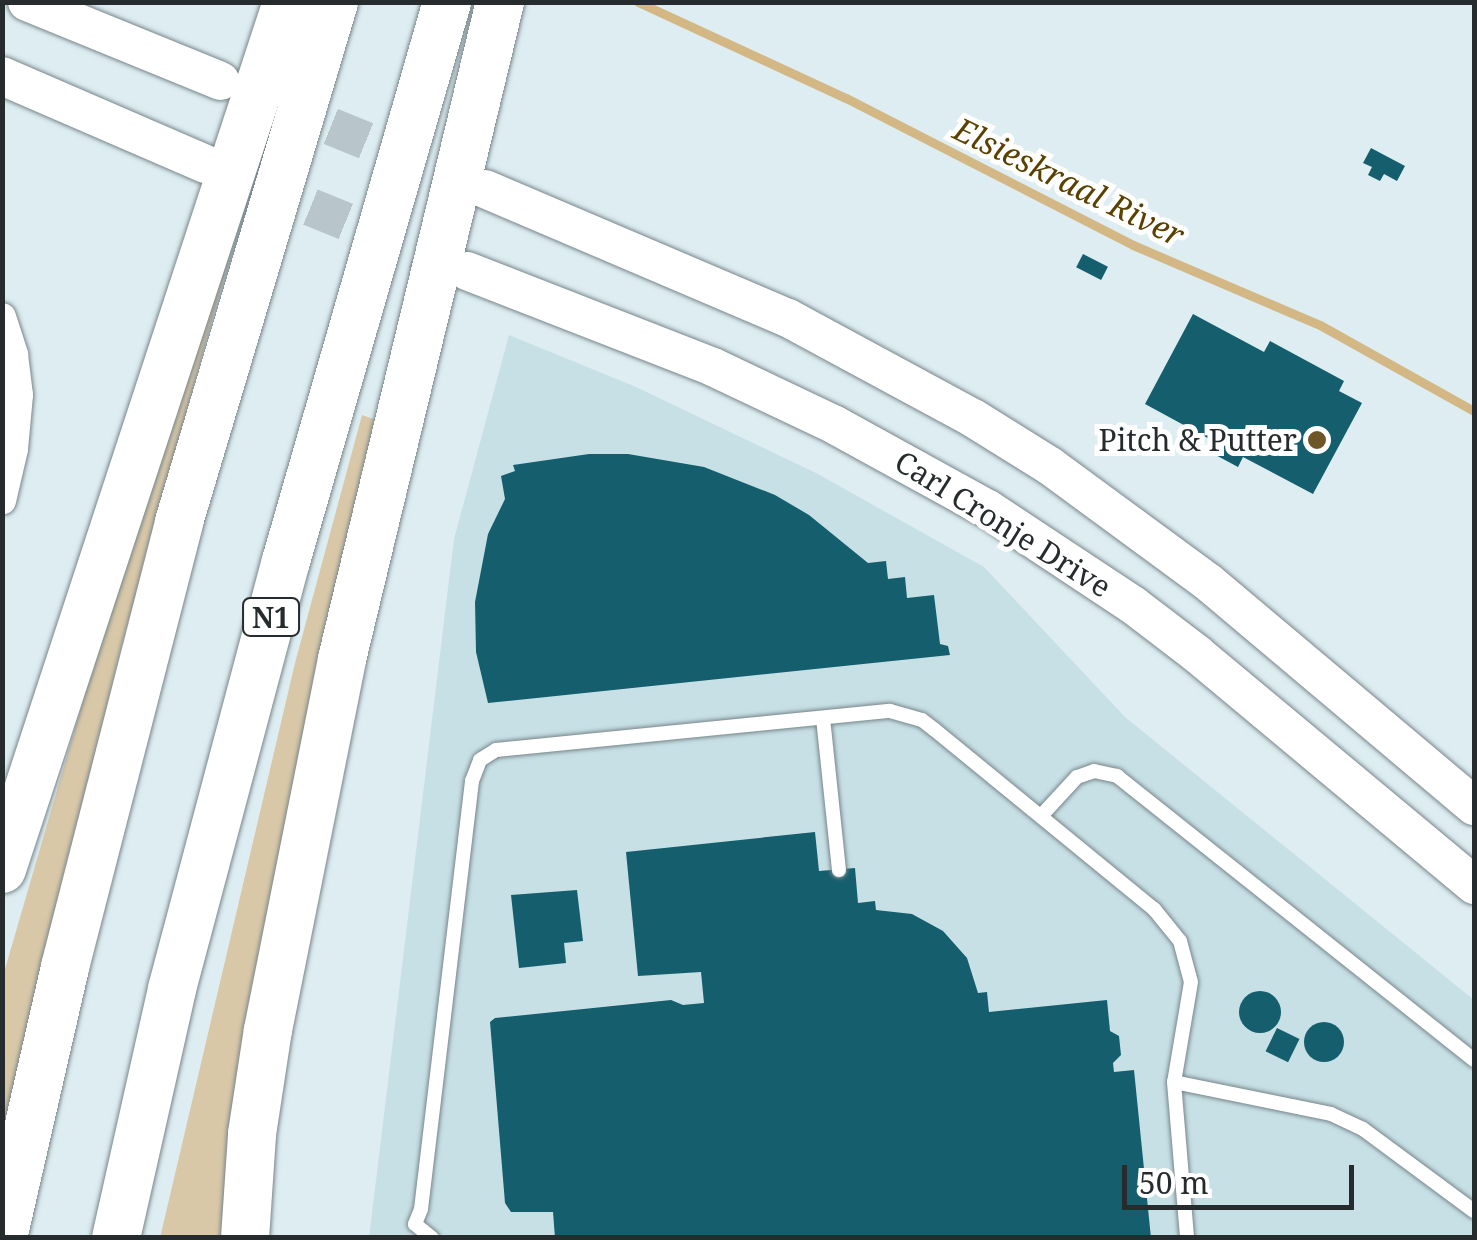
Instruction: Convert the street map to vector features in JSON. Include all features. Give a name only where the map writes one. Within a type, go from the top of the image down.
[{"type":"highway","points":[[2,870],[287,2]]},
{"type":"highway","points":[[3,1238],[65,967],[180,522],[334,2]]},
{"type":"highway","name":"N1","points":[[116,1238],[172,989],[286,561],[447,2]]},
{"type":"highway","points":[[244,1238],[252,1134],[268,1030],[342,660],[500,2]]},
{"type":"main road","points":[[26,2],[220,81]]},
{"type":"main road","points":[[2,76],[205,164]]},
{"type":"main road","points":[[484,189],[788,318],[973,418],[1050,466],[1208,582],[1474,806]]},
{"type":"main road","name":"Carl Cronje Drive","points":[[467,270],[730,375],[892,455],[988,509],[1184,644],[1474,886]]},
{"type":"street","points":[[2,317],[14,355],[18,394],[14,449],[2,501]]},
{"type":"lane","points":[[432,1238],[415,1224],[421,1209],[472,781],[480,760],[496,750],[890,711],[922,720],[1154,909],[1180,941],[1192,997],[1174,1082],[1187,1238]]},
{"type":"lane","points":[[823,718],[838,870]]},
{"type":"lane","points":[[1040,816],[1076,777],[1094,772],[1118,776],[1474,1060]]},
{"type":"lane","points":[[1174,1082],[1331,1114],[1362,1129],[1474,1211]]},
{"type":"shaded area","points":[[227,246],[232,248],[120,652],[3,1141],[3,976],[94,663]]},
{"type":"shaded area","points":[[509,335],[636,387],[816,473],[984,567],[1125,717],[1474,1000],[1474,1237],[369,1238],[454,539]]},
{"type":"shaded area","points":[[362,415],[376,420],[223,1237],[160,1238],[295,663]]},
{"type":"building","points":[[1371,148],[1405,166],[1397,181],[1384,174],[1380,181],[1368,175],[1372,167],[1363,163]]},
{"type":"building","points":[[1083,254],[1108,267],[1101,280],[1076,267]]},
{"type":"building","points":[[1193,314],[1264,352],[1270,341],[1344,381],[1339,391],[1362,403],[1313,494],[1243,457],[1238,467],[1210,452],[1215,442],[1145,404]]},
{"type":"building","points":[[589,454],[628,454],[704,467],[775,495],[809,515],[868,563],[886,561],[888,579],[905,577],[907,598],[934,595],[940,644],[948,646],[950,655],[488,703],[476,652],[475,602],[488,534],[505,499],[501,476],[515,471],[513,465]]},
{"type":"building","points":[[815,832],[819,871],[855,868],[858,903],[875,901],[876,910],[912,914],[943,931],[967,958],[978,993],[987,992],[989,1012],[1107,1000],[1110,1031],[1119,1036],[1121,1055],[1113,1063],[1114,1072],[1134,1070],[1151,1238],[555,1238],[553,1212],[511,1212],[505,1203],[490,1022],[495,1018],[671,1000],[683,1005],[704,1003],[701,972],[638,976],[626,852]]},
{"type":"building","points":[[577,890],[583,941],[564,943],[566,963],[519,968],[511,895]]},
{"type":"building","points":[[1260,991],[1275,997],[1281,1012],[1275,1027],[1260,1033],[1245,1027],[1239,1012],[1245,997]]},
{"type":"building","points":[[1324,1022],[1338,1028],[1344,1042],[1338,1056],[1324,1062],[1310,1056],[1304,1042],[1310,1028]]},
{"type":"building","points":[[1277,1028],[1299,1039],[1288,1062],[1266,1051]]},
{"type":"waterway","name":"Elsieskraal River","points":[[638,2],[846,98],[1133,245],[1320,325],[1474,411]]},
{"type":"tunnel","points":[[278,105],[482,188]]},
{"type":"tunnel","points":[[205,164],[460,268]]},
{"type":"place","name":"Pitch & Putter","points":[[1317,440]]}]
